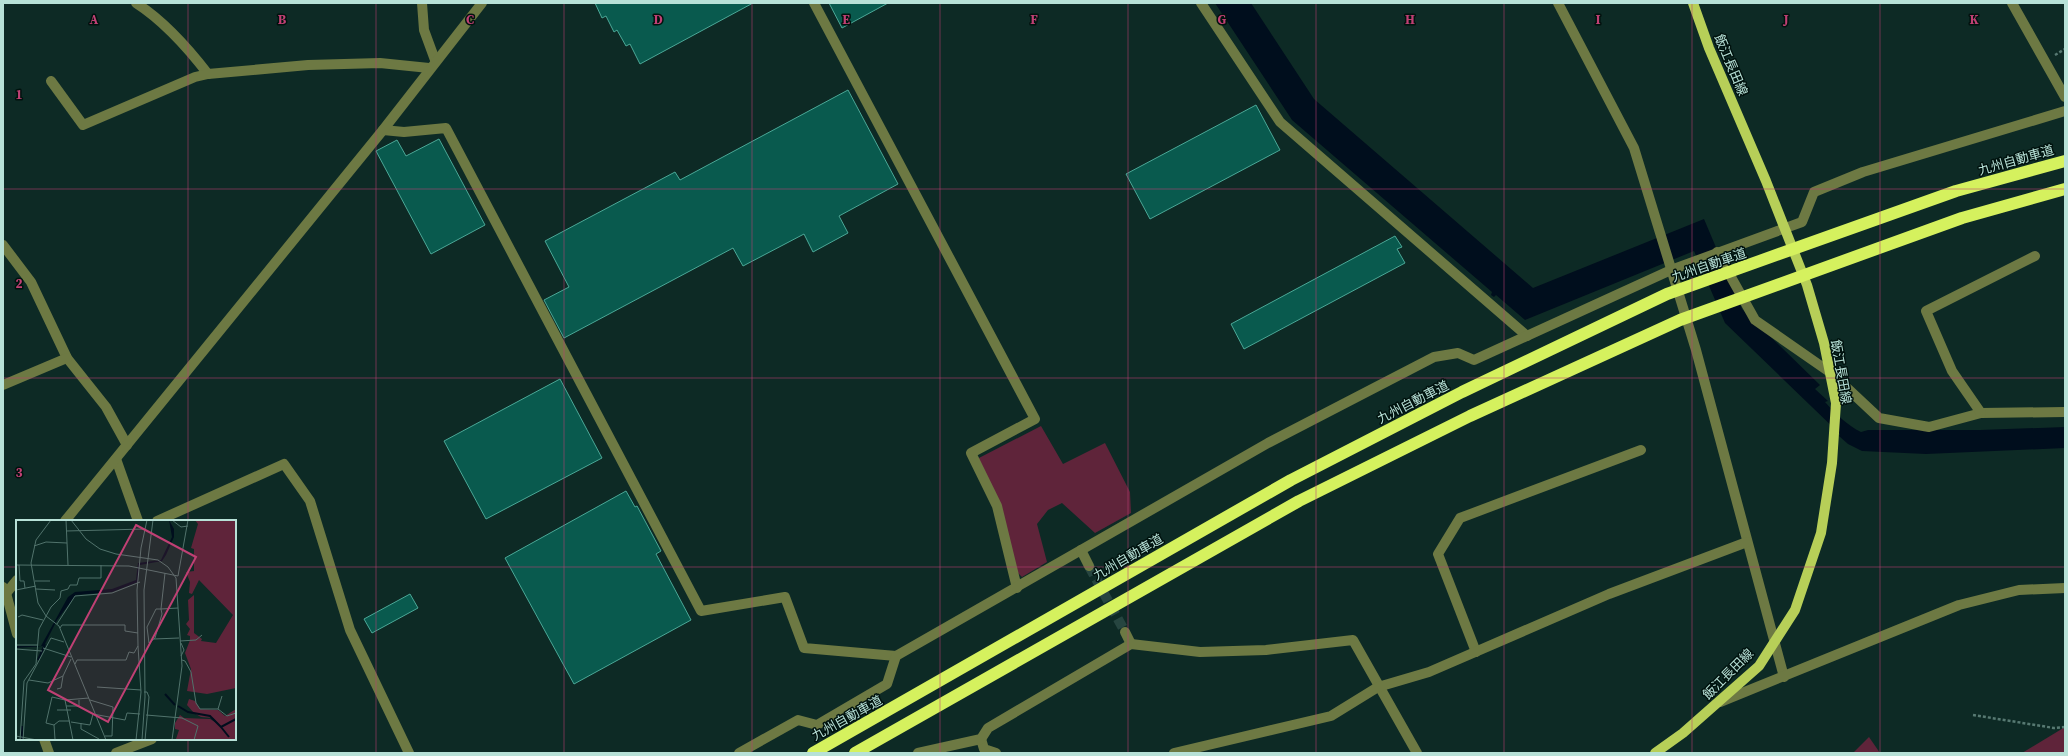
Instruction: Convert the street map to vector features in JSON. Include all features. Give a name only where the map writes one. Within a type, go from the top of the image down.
[{"type":"highway","name":"九州自動車道","points":[[813,753],[912,698],[1291,480],[1462,392],[1667,294],[1956,191],[2065,161]]},
{"type":"highway","points":[[855,753],[1299,501],[1470,416],[1680,320],[1962,218],[2065,189]]},
{"type":"main road","name":"飯江長田線","points":[[1655,753],[1683,733],[1720,702],[1759,666],[1796,610],[1821,533],[1832,463],[1836,403],[1824,343],[1809,292],[1709,48],[1693,3]]},
{"type":"street","points":[[136,3],[147,10],[190,51],[208,74]]},
{"type":"street","points":[[422,3],[424,30],[432,64]]},
{"type":"street","points":[[66,520],[383,130],[432,64],[482,3]]},
{"type":"street","points":[[814,3],[1035,419],[971,453],[997,506],[1017,588]]},
{"type":"street","points":[[1202,3],[1280,122],[1527,336]]},
{"type":"street","points":[[1558,3],[1634,148],[1696,350],[1784,677]]},
{"type":"street","points":[[2012,3],[2065,96]]},
{"type":"street","points":[[50,82],[83,125],[195,77],[208,74],[308,65],[372,63],[432,64]]},
{"type":"street","points":[[383,130],[404,132],[446,128],[701,611],[785,597],[804,648],[896,656],[1268,443],[1434,357],[1458,353],[1474,360],[1670,267],[1696,261],[1802,222],[1814,192],[1863,172],[2065,111]]},
{"type":"street","points":[[3,245],[31,282],[67,358],[106,407],[127,445]]},
{"type":"street","points":[[1720,252],[1755,320],[1831,373],[1879,418],[1929,427],[1981,413],[2065,412]]},
{"type":"street","points":[[1981,413],[1952,371],[1926,311],[2035,256]]},
{"type":"street","points":[[3,385],[67,358]]},
{"type":"street","points":[[1476,652],[1438,554],[1460,518],[1641,450]]},
{"type":"street","points":[[116,459],[138,520]]},
{"type":"street","points":[[159,520],[284,464],[310,501],[350,630],[409,753]]},
{"type":"street","points":[[1174,753],[1331,716],[1378,687],[1429,672],[1609,594],[1747,542]]},
{"type":"street","points":[[1081,550],[1089,566]]},
{"type":"street","points":[[16,581],[4,592],[16,631]]},
{"type":"street","points":[[1720,702],[1959,605],[2018,590],[2065,588]]},
{"type":"street","points":[[1125,632],[1131,644]]},
{"type":"street","points":[[918,753],[981,739],[988,728],[1131,644],[1200,652],[1266,650],[1353,640],[1378,687],[1417,753]]},
{"type":"street","points":[[739,753],[798,720],[818,725],[887,684],[896,656]]},
{"type":"street","points":[[981,739],[984,749],[996,753]]},
{"type":"street","points":[[44,740],[49,753]]},
{"type":"street","points":[[116,753],[149,740]]},
{"type":"path","points":[[1973,715],[2054,728],[2065,727]]},
{"type":"shaded area","points":[[1041,426],[1063,464],[1105,443],[1130,492],[1131,513],[1095,533],[1062,503],[1048,510],[1037,524],[1047,562],[1022,577],[1017,572],[977,459]]},
{"type":"shaded area","points":[[2065,727],[2065,753],[2022,753]]},
{"type":"shaded area","points":[[1869,737],[1880,753],[1853,753]]},
{"type":"water","points":[[1215,3],[1251,3],[1314,99],[1533,288],[1704,219],[1742,309],[1820,385],[1815,389],[1828,401],[1825,402],[1851,426],[1861,432],[1868,430],[1980,430],[2065,427],[2065,448],[1926,454],[1862,451],[1848,444],[1839,436],[1840,434],[1725,323],[1694,251],[1525,320],[1496,295],[1494,297],[1491,295],[1492,292],[1292,120]]},
{"type":"building","points":[[595,3],[753,3],[640,64],[630,44],[626,46],[617,30],[614,32],[606,16],[602,18]]},
{"type":"building","points":[[829,3],[888,3],[842,28]]},
{"type":"building","points":[[848,90],[898,184],[839,216],[848,233],[813,252],[804,234],[743,266],[733,248],[564,338],[544,300],[569,287],[545,241],[675,172],[680,180]]},
{"type":"building","points":[[1256,105],[1280,150],[1150,219],[1126,174]]},
{"type":"building","points":[[439,139],[485,225],[431,254],[376,151],[397,140],[406,156]]},
{"type":"building","points":[[1395,236],[1402,247],[1397,249],[1405,263],[1244,349],[1231,324]]},
{"type":"building","points":[[560,379],[602,458],[486,519],[444,441]]},
{"type":"building","points":[[626,491],[635,507],[637,506],[661,551],[656,554],[691,620],[574,684],[505,558]]},
{"type":"building","points":[[410,594],[418,608],[372,633],[364,619]]},
{"type":"tunnel","points":[[1089,566],[1125,632]]}]
